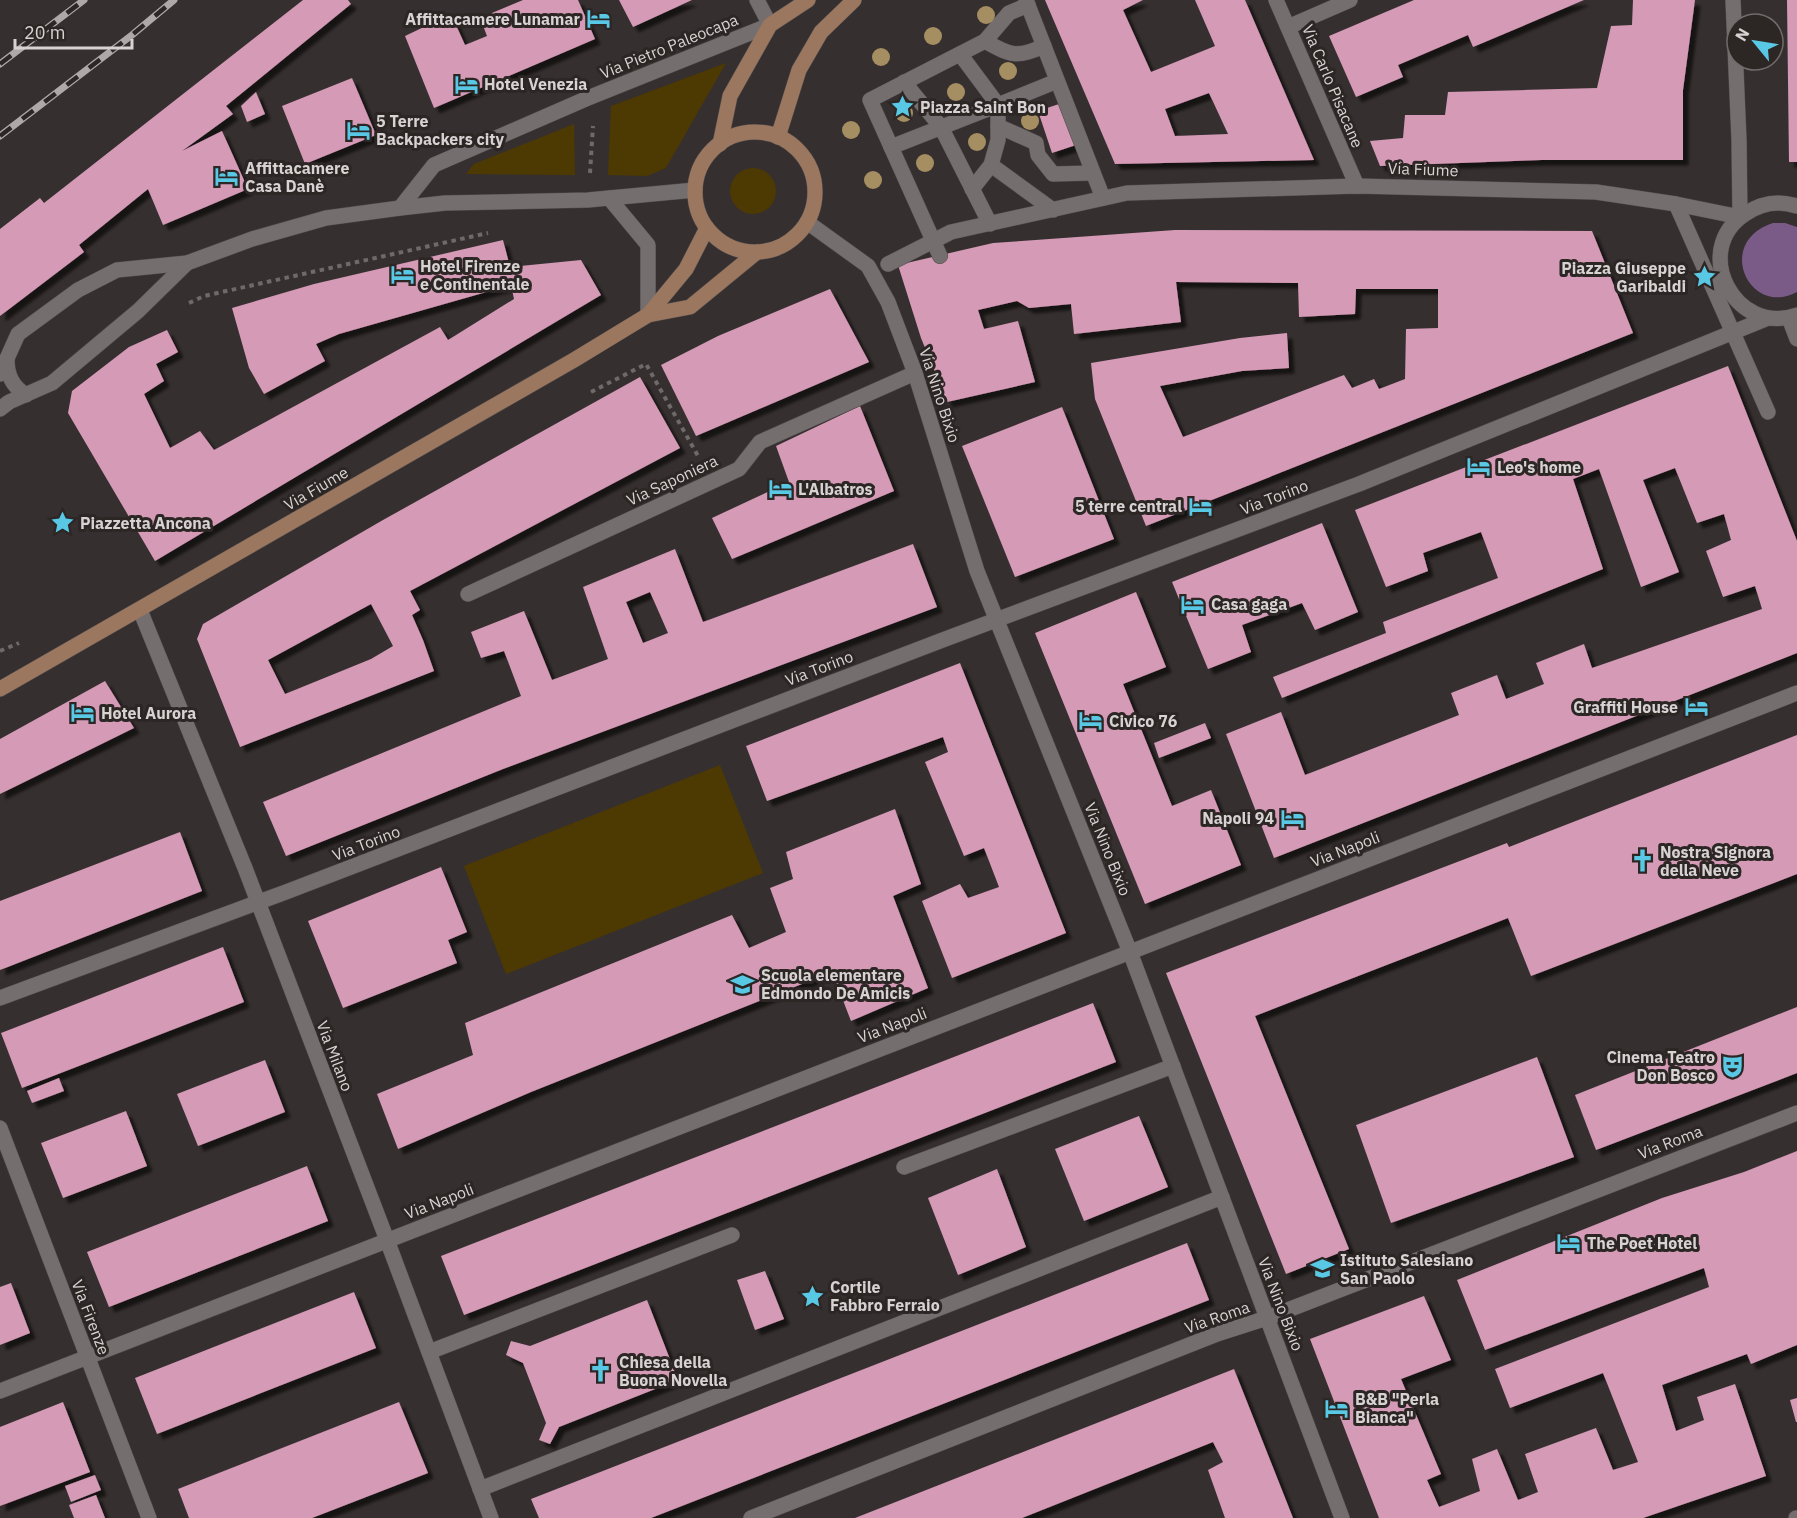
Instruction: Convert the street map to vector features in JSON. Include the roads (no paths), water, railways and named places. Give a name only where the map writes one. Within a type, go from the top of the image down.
[{"type":"street","points":[[757,0],[770,25]]},
{"type":"street","points":[[720,144],[730,96],[770,25],[808,0]]},
{"type":"street","points":[[778,137],[799,70],[821,32],[854,0]]},
{"type":"street","name":"Via Carlo Pisacane","points":[[1276,0],[1357,186]]},
{"type":"street","points":[[1288,27],[1350,0]]},
{"type":"street","points":[[1733,0],[1740,217]]},
{"type":"street","points":[[888,264],[937,248],[951,232],[1103,198],[1027,3],[1009,13],[986,41],[870,100],[937,248]]},
{"type":"street","name":"Via Pietro Paleocapa","points":[[400,208],[434,165],[588,98],[770,25]]},
{"type":"street","points":[[986,41],[1003,52],[1025,55],[1044,46]]},
{"type":"street","points":[[960,54],[998,105],[998,140],[991,165],[972,189]]},
{"type":"street","points":[[891,147],[1057,81]]},
{"type":"street","points":[[904,82],[941,127],[990,224]]},
{"type":"street","points":[[998,126],[1036,143],[1038,154],[1053,174],[1094,173]]},
{"type":"street","points":[[752,133],[778,137],[800,153],[812,174],[814,204],[807,222],[792,240],[771,250],[757,252],[725,245],[706,228],[698,210],[696,180],[704,160],[720,144],[730,138],[752,133]]},
{"type":"street","points":[[991,165],[1053,210]]},
{"type":"street","name":"Via Fiume","points":[[1103,198],[1126,193],[1357,186],[1596,192],[1676,204],[1740,217]]},
{"type":"street","points":[[0,374],[18,334],[78,290],[117,270],[187,263],[252,239],[326,219],[400,208],[445,203],[588,200],[695,190]]},
{"type":"street","points":[[609,198],[648,244],[648,315]]},
{"type":"street","points":[[1713,271],[1730,227],[1740,217],[1753,208],[1769,203],[1786,203],[1797,206]]},
{"type":"street","points":[[1676,204],[1713,271],[1733,333],[1768,412]]},
{"type":"street","name":"Via Nino Bixio","points":[[807,222],[868,266],[888,302],[915,374],[977,571],[1130,952],[1342,1518]]},
{"type":"street","name":"Via Fiume","points":[[0,689],[574,360],[648,315],[686,269],[706,228]]},
{"type":"street","name":"Via Fiume","points":[[648,315],[690,307],[757,252]]},
{"type":"street","points":[[0,410],[9,402],[52,383],[138,311],[187,263]]},
{"type":"street","points":[[1713,271],[1736,301],[1751,312],[1768,318]]},
{"type":"street","points":[[1733,333],[1768,318],[1793,316],[1797,339]]},
{"type":"street","name":"Via Torino","points":[[0,998],[258,903],[1359,484],[1733,333]]},
{"type":"street","points":[[7,359],[7,371],[12,381],[17,390],[26,395]]},
{"type":"street","name":"Via Saponiera","points":[[468,594],[739,469],[760,442],[915,374]]},
{"type":"street","name":"Via Milano","points":[[140,610],[258,903],[491,1518]]},
{"type":"street","name":"Via Napoli","points":[[0,1391],[1797,693]]},
{"type":"street","points":[[904,1167],[1173,1065]]},
{"type":"street","name":"Via Roma","points":[[751,1518],[1218,1334],[1268,1318],[1797,1113]]},
{"type":"street","name":"Via Firenze","points":[[0,1128],[149,1518]]},
{"type":"street","points":[[480,1490],[1222,1197]]},
{"type":"street","points":[[429,1352],[732,1235]]},
{"type":"railway","points":[[0,64],[84,0]]},
{"type":"railway","points":[[0,136],[174,0]]},
{"type":"place","name":"Affittacamere Lunamar","points":[[598,19]]},
{"type":"place","name":"Hotel Venezia","points":[[466,84]]},
{"type":"place","name":"Piazza Saint Bon","points":[[902,107]]},
{"type":"place","name":"5 Terre Backpackers city","points":[[358,130]]},
{"type":"place","name":"Affittacamere Casa Danè","points":[[227,177]]},
{"type":"place","name":"Hotel Firenze e Continentale","points":[[402,275]]},
{"type":"place","name":"Piazza Giuseppe Garibaldi","points":[[1704,277]]},
{"type":"place","name":"Leo's home","points":[[1479,467]]},
{"type":"place","name":"L'Albatros","points":[[780,489]]},
{"type":"place","name":"5 terre central","points":[[1200,506]]},
{"type":"place","name":"Piazzetta Ancona","points":[[62,523]]},
{"type":"place","name":"Casa gaga","points":[[1193,604]]},
{"type":"place","name":"Graffiti House","points":[[1696,707]]},
{"type":"place","name":"Hotel Aurora","points":[[83,713]]},
{"type":"place","name":"Civico 76","points":[[1091,721]]},
{"type":"place","name":"Napoli 94","points":[[1292,818]]},
{"type":"place","name":"Nostra Signora della Neve","points":[[1642,861]]},
{"type":"place","name":"Scuola elementare Edmondo De Amicis","points":[[743,984]]},
{"type":"place","name":"Cinema Teatro Don Bosco","points":[[1733,1066]]},
{"type":"place","name":"The Poet Hotel","points":[[1569,1243]]},
{"type":"place","name":"Istituto Salesiano San Paolo","points":[[1322,1269]]},
{"type":"place","name":"Cortile Fabbro Ferraio","points":[[812,1296]]},
{"type":"place","name":"Chiesa della Buona Novella","points":[[601,1371]]},
{"type":"place","name":"B&B \"Perla Bianca\"","points":[[1337,1408]]}]
